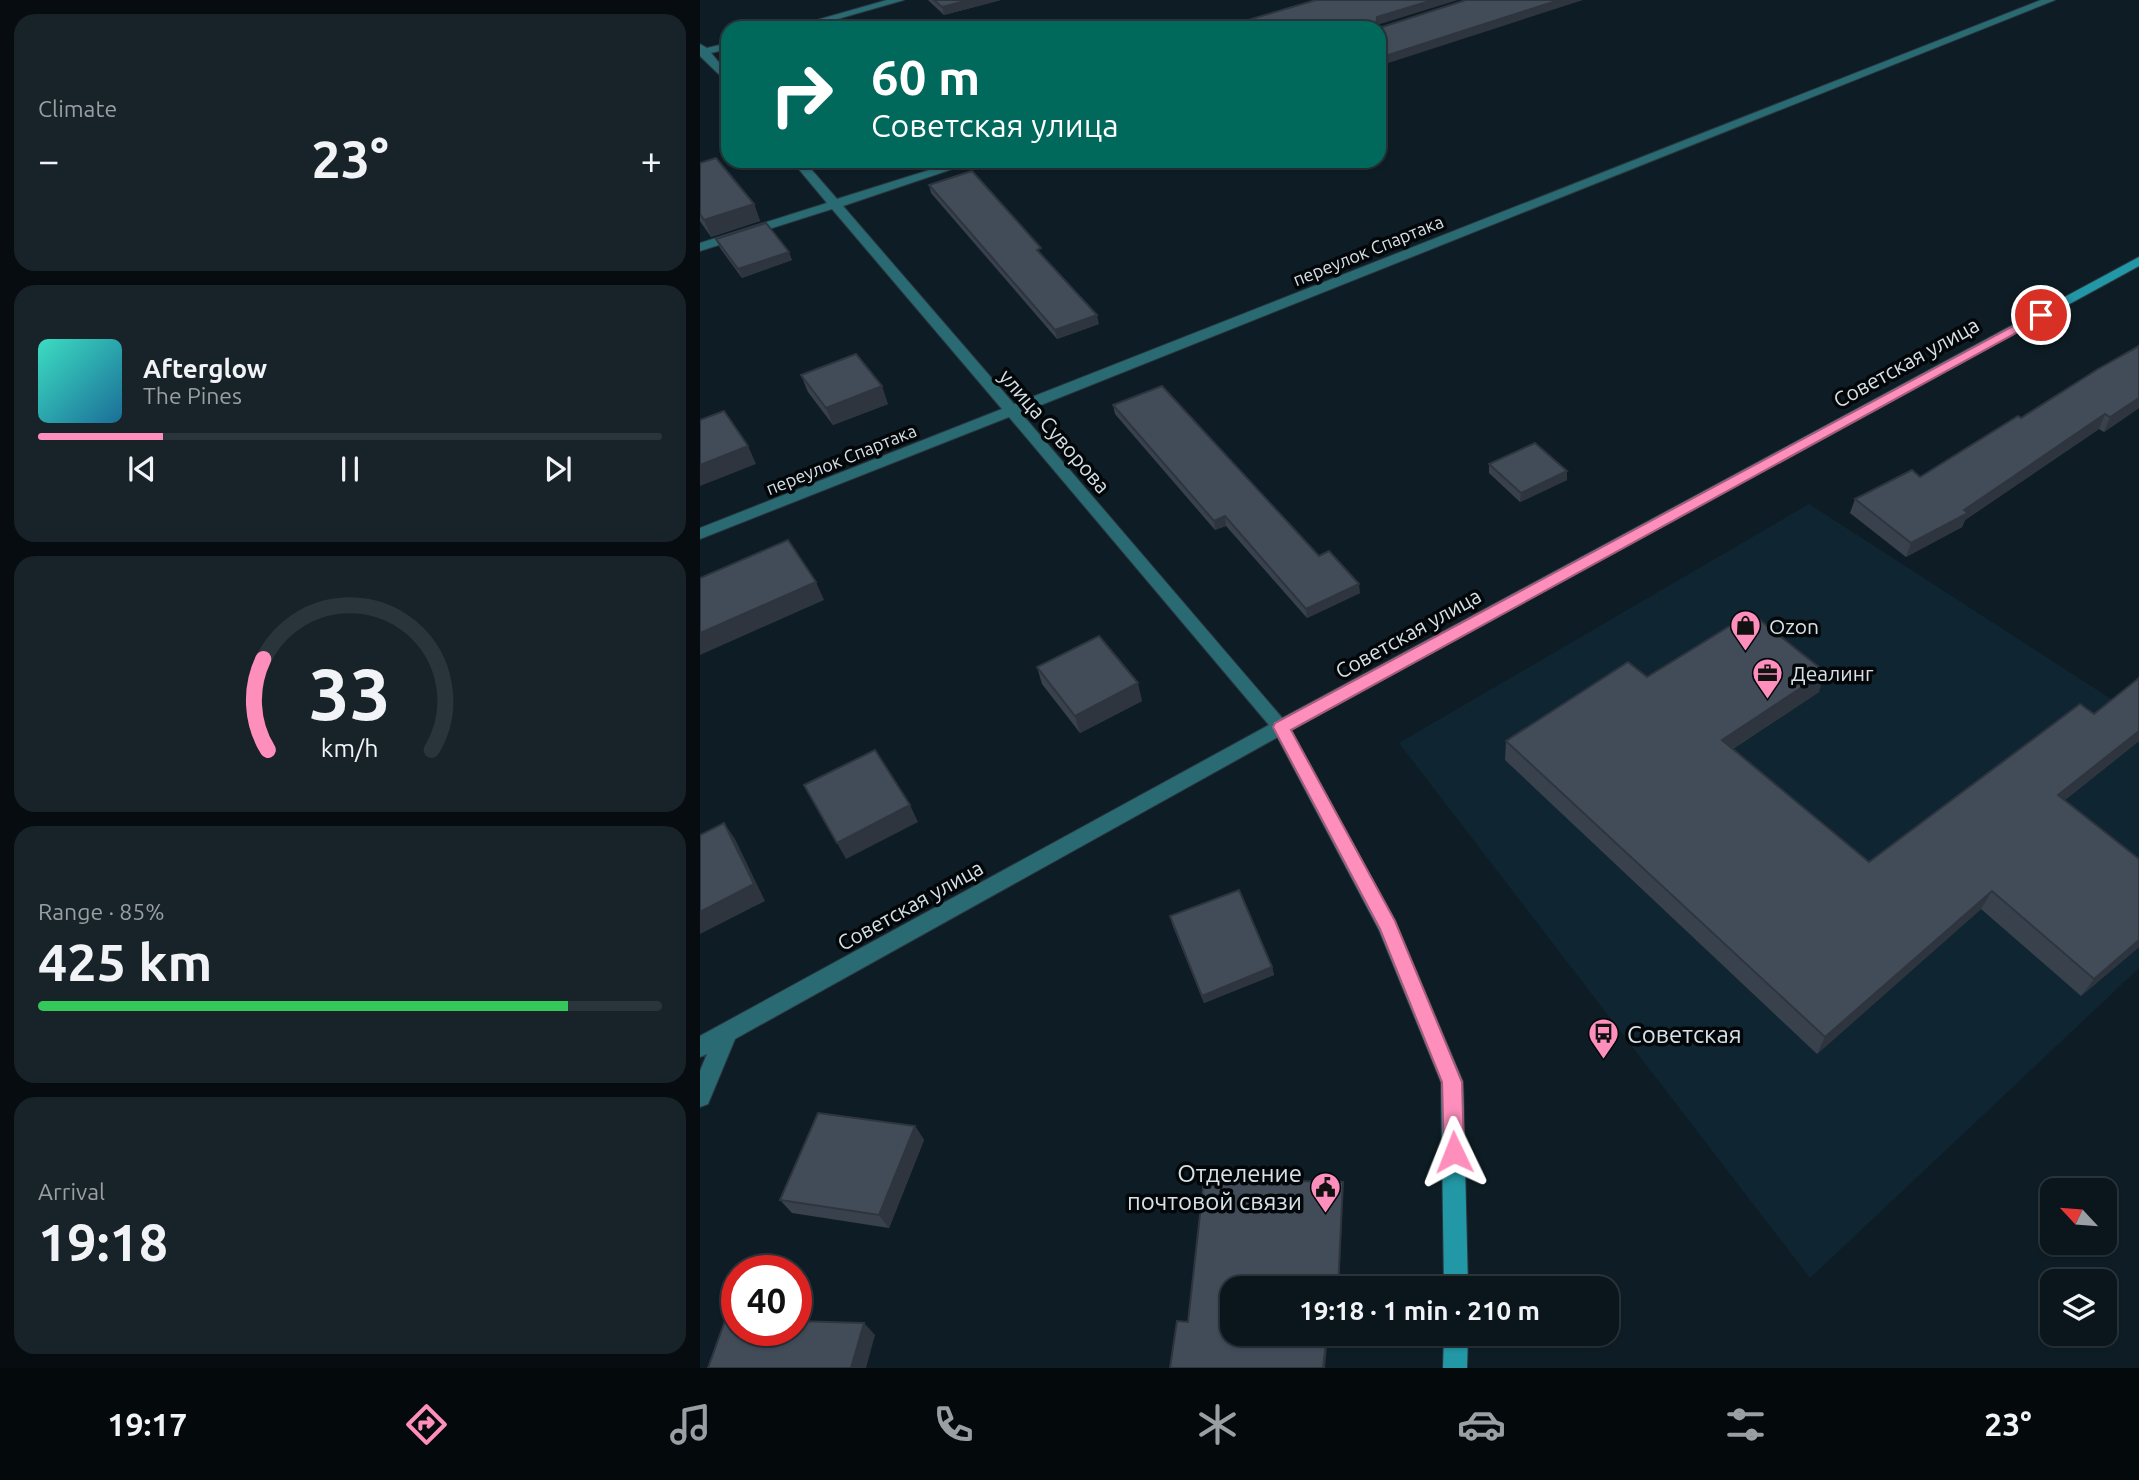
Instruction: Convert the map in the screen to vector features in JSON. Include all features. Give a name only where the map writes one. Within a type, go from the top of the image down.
[{"type":"street","points":[[820,21],[899,0]]},
{"type":"street","name":"переулок Спартака","points":[[700,534],[2050,0]]},
{"type":"street","points":[[701,51],[721,47]]},
{"type":"street","points":[[701,51],[721,72]]},
{"type":"street","name":"улица Суворова","points":[[804,168],[1281,727]]},
{"type":"street","points":[[700,247],[948,168]]},
{"type":"street","name":"Советская улица","points":[[700,1047],[1281,727],[2139,261]]},
{"type":"street","points":[[1281,727],[1388,927],[1452,1082],[1456,1276]]},
{"type":"street","points":[[700,1097],[727,1032]]},
{"type":"street","points":[[1455,1346],[1455,1368]]},
{"type":"shaded area","points":[[1809,504],[2139,717],[2139,968],[1810,1278],[1399,743]]},
{"type":"building","points":[[934,0],[969,0],[942,7]]},
{"type":"building","points":[[1316,0],[1433,0],[1377,17],[1377,21],[1245,21]]},
{"type":"building","points":[[1466,0],[1559,0],[1386,56],[1386,26]]},
{"type":"building","points":[[716,158],[721,168],[724,168],[754,204],[704,220],[700,214],[700,163]]},
{"type":"building","points":[[972,171],[1041,248],[1037,250],[1097,315],[1055,330],[929,185]]},
{"type":"building","points":[[766,223],[789,252],[738,269],[716,239]]},
{"type":"building","points":[[2139,346],[2139,398],[2110,417],[2105,414],[1964,510],[1968,513],[1911,543],[1855,499],[1912,470],[1920,477]]},
{"type":"building","points":[[856,354],[882,386],[826,408],[801,375]]},
{"type":"building","points":[[1162,386],[1319,556],[1329,551],[1359,584],[1306,609],[1225,516],[1214,521],[1113,405]]},
{"type":"building","points":[[724,411],[748,446],[700,465],[700,420]]},
{"type":"building","points":[[1535,443],[1567,471],[1521,493],[1489,464]]},
{"type":"building","points":[[788,540],[816,582],[700,633],[700,578]]},
{"type":"building","points":[[1751,613],[1825,672],[1722,740],[1869,862],[2080,704],[2094,714],[2139,678],[2139,731],[2058,795],[2139,859],[2139,940],[2094,979],[1992,891],[1825,1037],[1506,741],[1628,662],[1647,677]]},
{"type":"building","points":[[1099,636],[1138,683],[1075,716],[1037,667]]},
{"type":"building","points":[[875,750],[910,805],[837,843],[804,785]]},
{"type":"building","points":[[724,823],[754,884],[700,912],[700,835]]},
{"type":"building","points":[[1239,890],[1272,967],[1202,996],[1170,916]]},
{"type":"building","points":[[818,1113],[915,1126],[879,1215],[780,1200]]},
{"type":"building","points":[[1204,1179],[1343,1182],[1339,1276],[1220,1276],[1220,1346],[1326,1346],[1323,1368],[1170,1368],[1177,1321],[1188,1322]]},
{"type":"building","points":[[812,1321],[864,1323],[851,1368],[708,1368],[721,1332],[721,1346],[812,1346]]},
{"type":"place","name":"Ozon","points":[[1746,653]]},
{"type":"place","name":"Деалинг","points":[[1768,700]]},
{"type":"place","name":"Советская","points":[[1604,1061]]},
{"type":"place","name":"Отделение почтовой связи","points":[[1325,1214]]},
{"type":"route","points":[[1454,1152],[1452,1082],[1388,927],[1281,727],[2041,315]]}]
